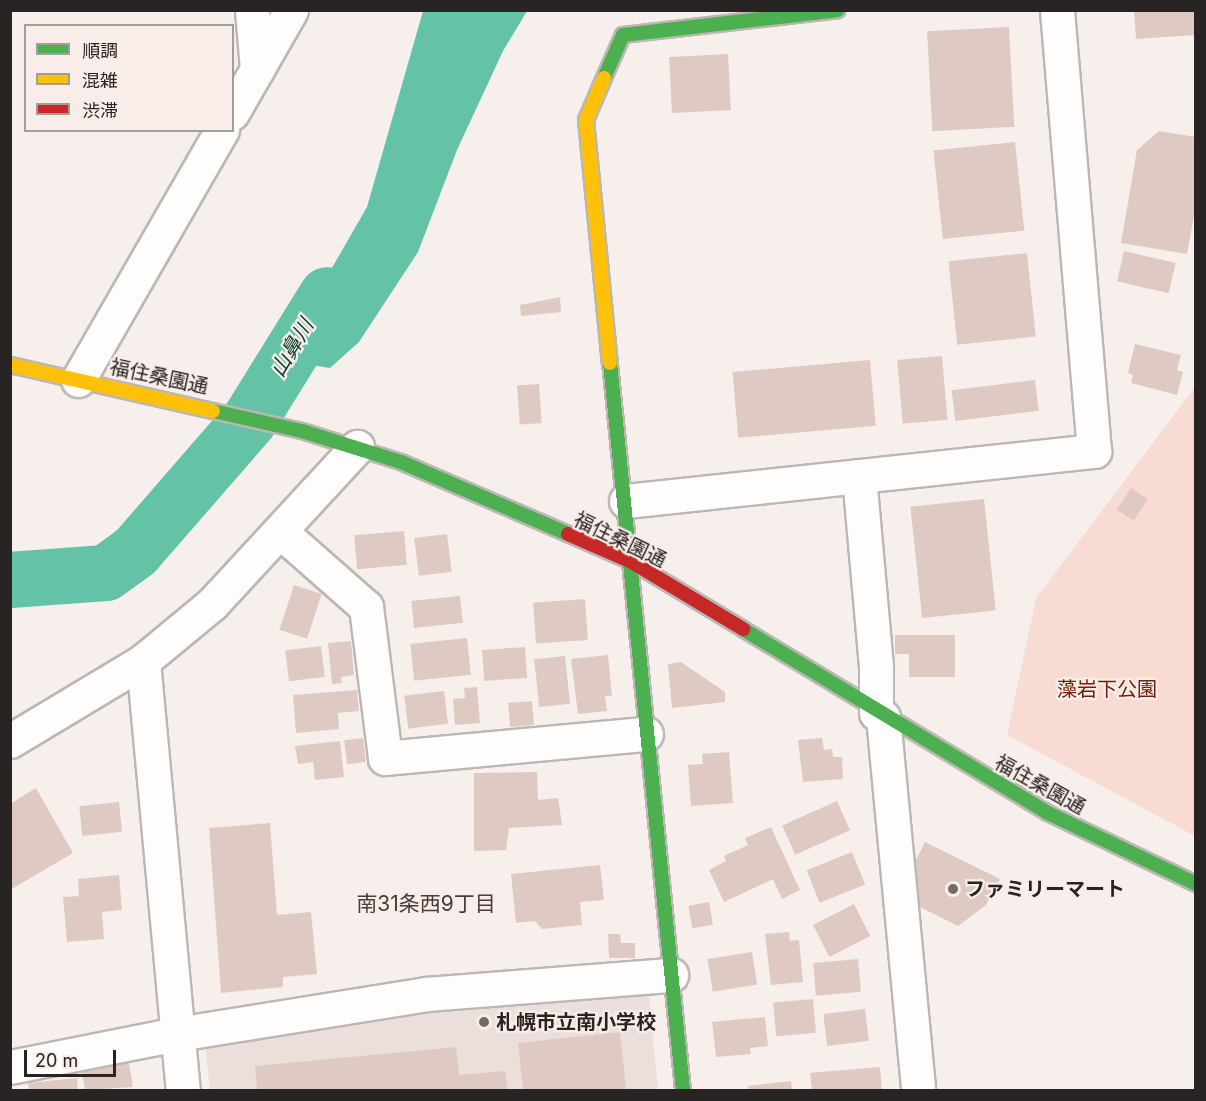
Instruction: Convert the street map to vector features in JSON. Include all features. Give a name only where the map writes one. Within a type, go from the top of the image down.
[{"type":"street","points":[[252,10],[257,70]]},
{"type":"street","points":[[234,110],[291,10]]},
{"type":"street","points":[[683,1090],[646,734],[626,501],[586,120],[604,72],[623,35],[838,10]]},
{"type":"street","points":[[626,501],[1094,451],[1057,10]]},
{"type":"street","points":[[78,380],[221,132]]},
{"type":"street","name":"福住桑園通","points":[[10,365],[208,407],[302,431],[357,447],[446,480],[632,562],[880,715],[1048,813],[1196,884]]},
{"type":"street","points":[[10,741],[143,661],[212,604],[282,533],[357,447]]},
{"type":"street","points":[[859,476],[880,715],[918,1090]]},
{"type":"street","points":[[282,533],[366,607],[385,758],[646,734]]},
{"type":"street","points":[[143,661],[183,1090]]},
{"type":"street","points":[[10,1067],[177,1034],[427,994],[671,975]]},
{"type":"shaded area","name":"札幌市立南小学校","points":[[648,986],[658,1090],[210,1090],[205,1042],[426,1002]]},
{"type":"green space","name":"藻岩下公園","points":[[1195,387],[1195,836],[1007,735],[1036,598]]},
{"type":"water","points":[[423,11],[527,11],[503,51],[457,150],[418,252],[359,342],[330,368],[279,360],[367,207]]},
{"type":"building","points":[[1134,10],[1196,10],[1196,35],[1136,39]]},
{"type":"building","points":[[1009,27],[1014,127],[932,131],[927,31]]},
{"type":"building","points":[[728,54],[731,110],[672,113],[669,57]]},
{"type":"building","points":[[1159,131],[1196,137],[1196,205],[1187,254],[1121,243],[1137,150]]},
{"type":"building","points":[[1015,142],[1024,231],[943,239],[933,151]]},
{"type":"building","points":[[1124,251],[1176,263],[1169,293],[1117,281]]},
{"type":"building","points":[[1027,253],[1036,337],[957,345],[948,261]]},
{"type":"building","points":[[560,297],[561,312],[521,316],[520,305]]},
{"type":"building","points":[[1135,344],[1181,355],[1177,370],[1183,372],[1177,395],[1131,383],[1133,375],[1128,373]]},
{"type":"building","points":[[942,356],[948,420],[903,424],[897,360]]},
{"type":"building","points":[[870,360],[876,426],[738,438],[733,372]]},
{"type":"building","points":[[1035,380],[1039,411],[955,421],[952,390]]},
{"type":"building","points":[[539,384],[542,423],[520,424],[517,386]]},
{"type":"building","points":[[1131,488],[1148,499],[1134,521],[1117,510]]},
{"type":"building","points":[[984,499],[996,610],[922,618],[910,507]]},
{"type":"building","points":[[404,531],[407,565],[357,569],[354,535]]},
{"type":"building","points":[[447,534],[452,572],[419,576],[414,538]]},
{"type":"building","points":[[294,585],[322,594],[307,639],[279,630]]},
{"type":"building","points":[[460,596],[463,623],[414,628],[411,601]]},
{"type":"building","points":[[585,599],[588,640],[536,644],[533,603]]},
{"type":"building","points":[[895,635],[955,635],[955,677],[909,677],[909,654],[895,654]]},
{"type":"building","points":[[467,638],[471,675],[414,681],[410,644]]},
{"type":"building","points":[[351,641],[354,675],[341,677],[342,683],[332,684],[328,643]]},
{"type":"building","points":[[321,646],[325,677],[289,681],[285,650]]},
{"type":"building","points":[[525,647],[527,678],[484,681],[482,650]]},
{"type":"building","points":[[608,655],[612,696],[605,696],[607,711],[578,714],[571,659]]},
{"type":"building","points":[[565,656],[570,704],[539,707],[534,659]]},
{"type":"building","points":[[681,662],[725,692],[725,702],[672,708],[668,664]]},
{"type":"building","points":[[477,687],[480,723],[455,725],[453,699],[465,698],[464,688]]},
{"type":"building","points":[[357,690],[359,711],[338,713],[339,729],[296,733],[293,695]]},
{"type":"building","points":[[444,691],[448,724],[408,729],[404,696]]},
{"type":"building","points":[[532,701],[534,725],[510,727],[508,703]]},
{"type":"building","points":[[363,738],[366,762],[347,764],[344,740]]},
{"type":"building","points":[[822,738],[824,750],[832,749],[833,757],[842,757],[843,779],[803,782],[798,740]]},
{"type":"building","points":[[340,741],[344,777],[315,780],[313,762],[298,764],[295,746]]},
{"type":"building","points":[[729,752],[733,803],[691,806],[688,765],[703,764],[702,754]]},
{"type":"building","points":[[537,772],[538,800],[558,798],[562,825],[509,828],[506,850],[474,851],[474,773]]},
{"type":"building","points":[[36,788],[73,853],[10,890],[10,804]]},
{"type":"building","points":[[837,801],[850,830],[795,855],[782,825]]},
{"type":"building","points":[[119,802],[122,832],[82,836],[79,806]]},
{"type":"building","points":[[270,823],[277,915],[311,912],[317,974],[283,977],[283,987],[221,993],[209,828]]},
{"type":"building","points":[[771,827],[800,890],[782,899],[773,879],[724,902],[709,870],[726,861],[724,856],[748,845],[745,838]]},
{"type":"building","points":[[925,842],[1000,879],[986,905],[958,926],[916,905],[913,866]]},
{"type":"building","points":[[852,852],[865,884],[820,903],[807,870]]},
{"type":"building","points":[[600,865],[604,900],[580,902],[582,925],[542,929],[535,921],[516,923],[511,874]]},
{"type":"building","points":[[119,875],[122,910],[102,912],[104,939],[67,942],[63,897],[79,896],[78,879]]},
{"type":"building","points":[[709,902],[713,925],[692,928],[688,906]]},
{"type":"building","points":[[854,904],[870,936],[829,957],[813,925]]},
{"type":"building","points":[[789,932],[790,941],[799,940],[803,982],[771,985],[765,934]]},
{"type":"building","points":[[608,934],[620,934],[621,943],[635,943],[635,958],[609,958]]},
{"type":"building","points":[[752,952],[757,985],[713,992],[708,959]]},
{"type":"building","points":[[858,959],[861,992],[816,996],[813,963]]},
{"type":"building","points":[[813,999],[816,1033],[776,1036],[773,1002]]},
{"type":"building","points":[[865,1009],[869,1041],[827,1046],[823,1014]]},
{"type":"building","points":[[765,1017],[768,1046],[750,1048],[751,1054],[716,1057],[712,1022]]},
{"type":"building","points":[[620,1032],[626,1090],[523,1090],[518,1043]]},
{"type":"building","points":[[456,1047],[459,1075],[505,1071],[508,1090],[257,1090],[255,1066]]},
{"type":"building","points":[[128,1058],[133,1087],[85,1090],[81,1066]]},
{"type":"building","points":[[880,1067],[882,1090],[812,1090],[810,1073]]},
{"type":"building","points":[[77,1078],[78,1090],[29,1090],[28,1083]]},
{"type":"building","points":[[791,1081],[792,1090],[749,1090],[748,1086]]},
{"type":"waterway","name":"山鼻川","points":[[10,580],[106,573],[136,551],[249,421],[327,295]]},
{"type":"traffic: fast","points":[[604,78],[623,35],[838,10]]},
{"type":"traffic: fast","points":[[610,363],[683,1090]]},
{"type":"traffic: fast","points":[[213,411],[302,431],[401,462],[568,534]]},
{"type":"traffic: fast","points":[[743,629],[1048,813],[1196,884]]},
{"type":"traffic: slow","points":[[604,78],[586,120],[610,363]]},
{"type":"traffic: slow","points":[[10,365],[213,411]]},
{"type":"traffic: jam","points":[[568,534],[632,562],[743,629]]},
{"type":"place","name":"ファミリーマート","points":[[953,889]]},
{"type":"place","name":"札幌市立南小学校","points":[[484,1022]]},
{"type":"district","name":"南31条西9丁目","points":[[426,904]]}]
